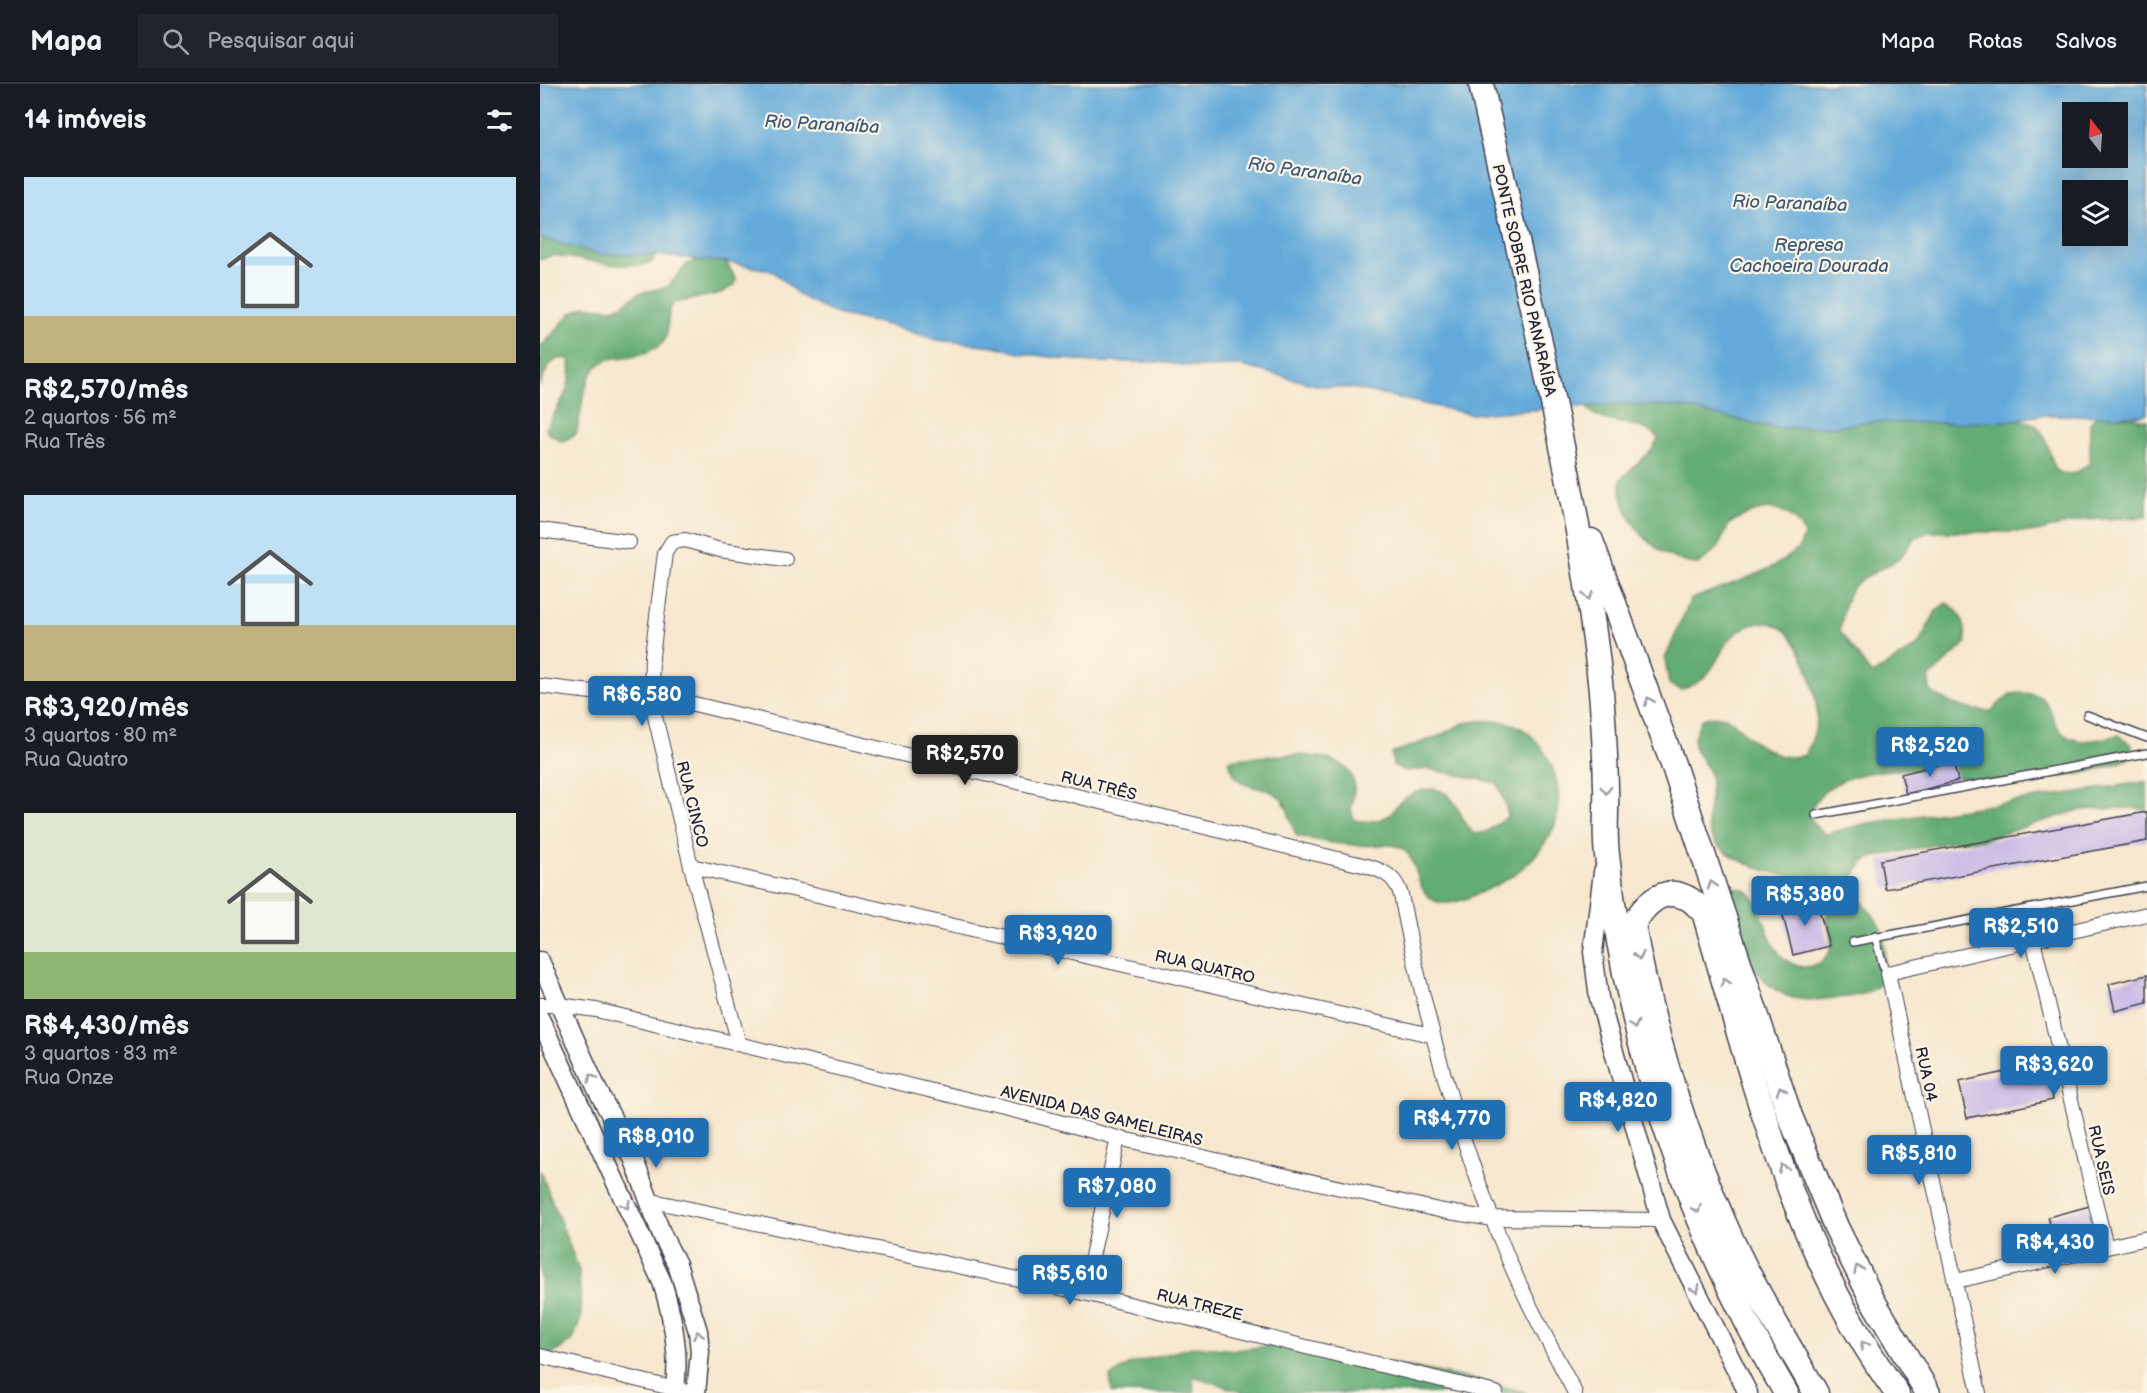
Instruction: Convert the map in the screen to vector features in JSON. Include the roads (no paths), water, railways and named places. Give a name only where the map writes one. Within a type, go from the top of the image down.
[{"type":"highway","name":"PONTE SOBRE RIO PANARAÍBA","points":[[1481,84],[1569,476]]},
{"type":"highway","points":[[1569,476],[1599,667],[1606,787],[1606,850],[1615,924],[1632,1017],[1648,1077],[1674,1157],[1742,1311],[1786,1393]]},
{"type":"highway","points":[[1569,476],[1611,601],[1674,767],[1790,1116],[1852,1259],[1928,1393]]},
{"type":"highway","points":[[1816,1393],[1726,1227],[1686,1128],[1660,1045],[1633,926],[1641,910],[1660,895],[1685,896],[1704,912],[1781,1164],[1808,1233],[1853,1328],[1897,1393]]},
{"type":"street","points":[[540,530],[629,542]]},
{"type":"street","name":"RUA CINCO","points":[[739,1044],[691,866],[651,700],[652,656],[664,553],[672,542],[685,540],[720,550],[785,560]]},
{"type":"street","name":"RUA TRÊS","points":[[540,686],[694,704],[1378,869],[1397,884],[1431,1035]]},
{"type":"street","points":[[1606,850],[1593,952],[1599,998],[1661,1220],[1748,1393]]},
{"type":"street","name":"RUA QUATRO","points":[[691,866],[1431,1035]]},
{"type":"street","points":[[1888,973],[2147,914]]},
{"type":"street","name":"RUA SEIS","points":[[2033,940],[2106,1247]]},
{"type":"street","points":[[540,961],[597,1089],[634,1160],[648,1200],[677,1264],[698,1331],[700,1352],[696,1393]]},
{"type":"street","name":"RUA 04","points":[[1888,973],[1979,1393]]},
{"type":"street","name":"AVENIDA DAS GAMELEIRAS","points":[[540,1005],[597,1010],[1037,1116],[1118,1138],[1443,1212],[1494,1218],[1661,1220]]},
{"type":"street","points":[[540,1019],[663,1282],[673,1325],[680,1391],[540,1356]]},
{"type":"street","points":[[1431,1035],[1458,1122],[1508,1258],[1575,1393]]},
{"type":"street","points":[[1084,1293],[1118,1138]]},
{"type":"street","name":"RUA TREZE","points":[[648,1200],[1084,1293],[1496,1393]]},
{"type":"street","points":[[1956,1281],[2147,1238]]},
{"type":"lane","points":[[2087,715],[2147,738]]},
{"type":"lane","points":[[1816,815],[2147,753]]},
{"type":"lane","points":[[1852,942],[2147,886]]},
{"type":"lane","points":[[1875,936],[1883,965],[1888,973]]},
{"type":"water","name":"Represa Cachoeira Dourada","points":[[540,84],[2147,84],[2147,414],[2134,416],[2042,415],[2007,421],[1862,422],[1839,426],[1776,428],[1681,407],[1624,404],[1470,414],[1357,389],[1320,386],[1242,366],[1196,367],[1159,362],[1090,362],[1019,353],[995,346],[936,340],[897,327],[836,314],[800,296],[774,272],[764,269],[726,262],[652,255],[599,254],[540,238]]},
{"type":"water label","name":"Rio Paranaíba","points":[[822,124]]},
{"type":"water label","name":"Rio Paranaíba","points":[[1305,171]]},
{"type":"water label","name":"Rio Paranaíba","points":[[1790,203]]}]
